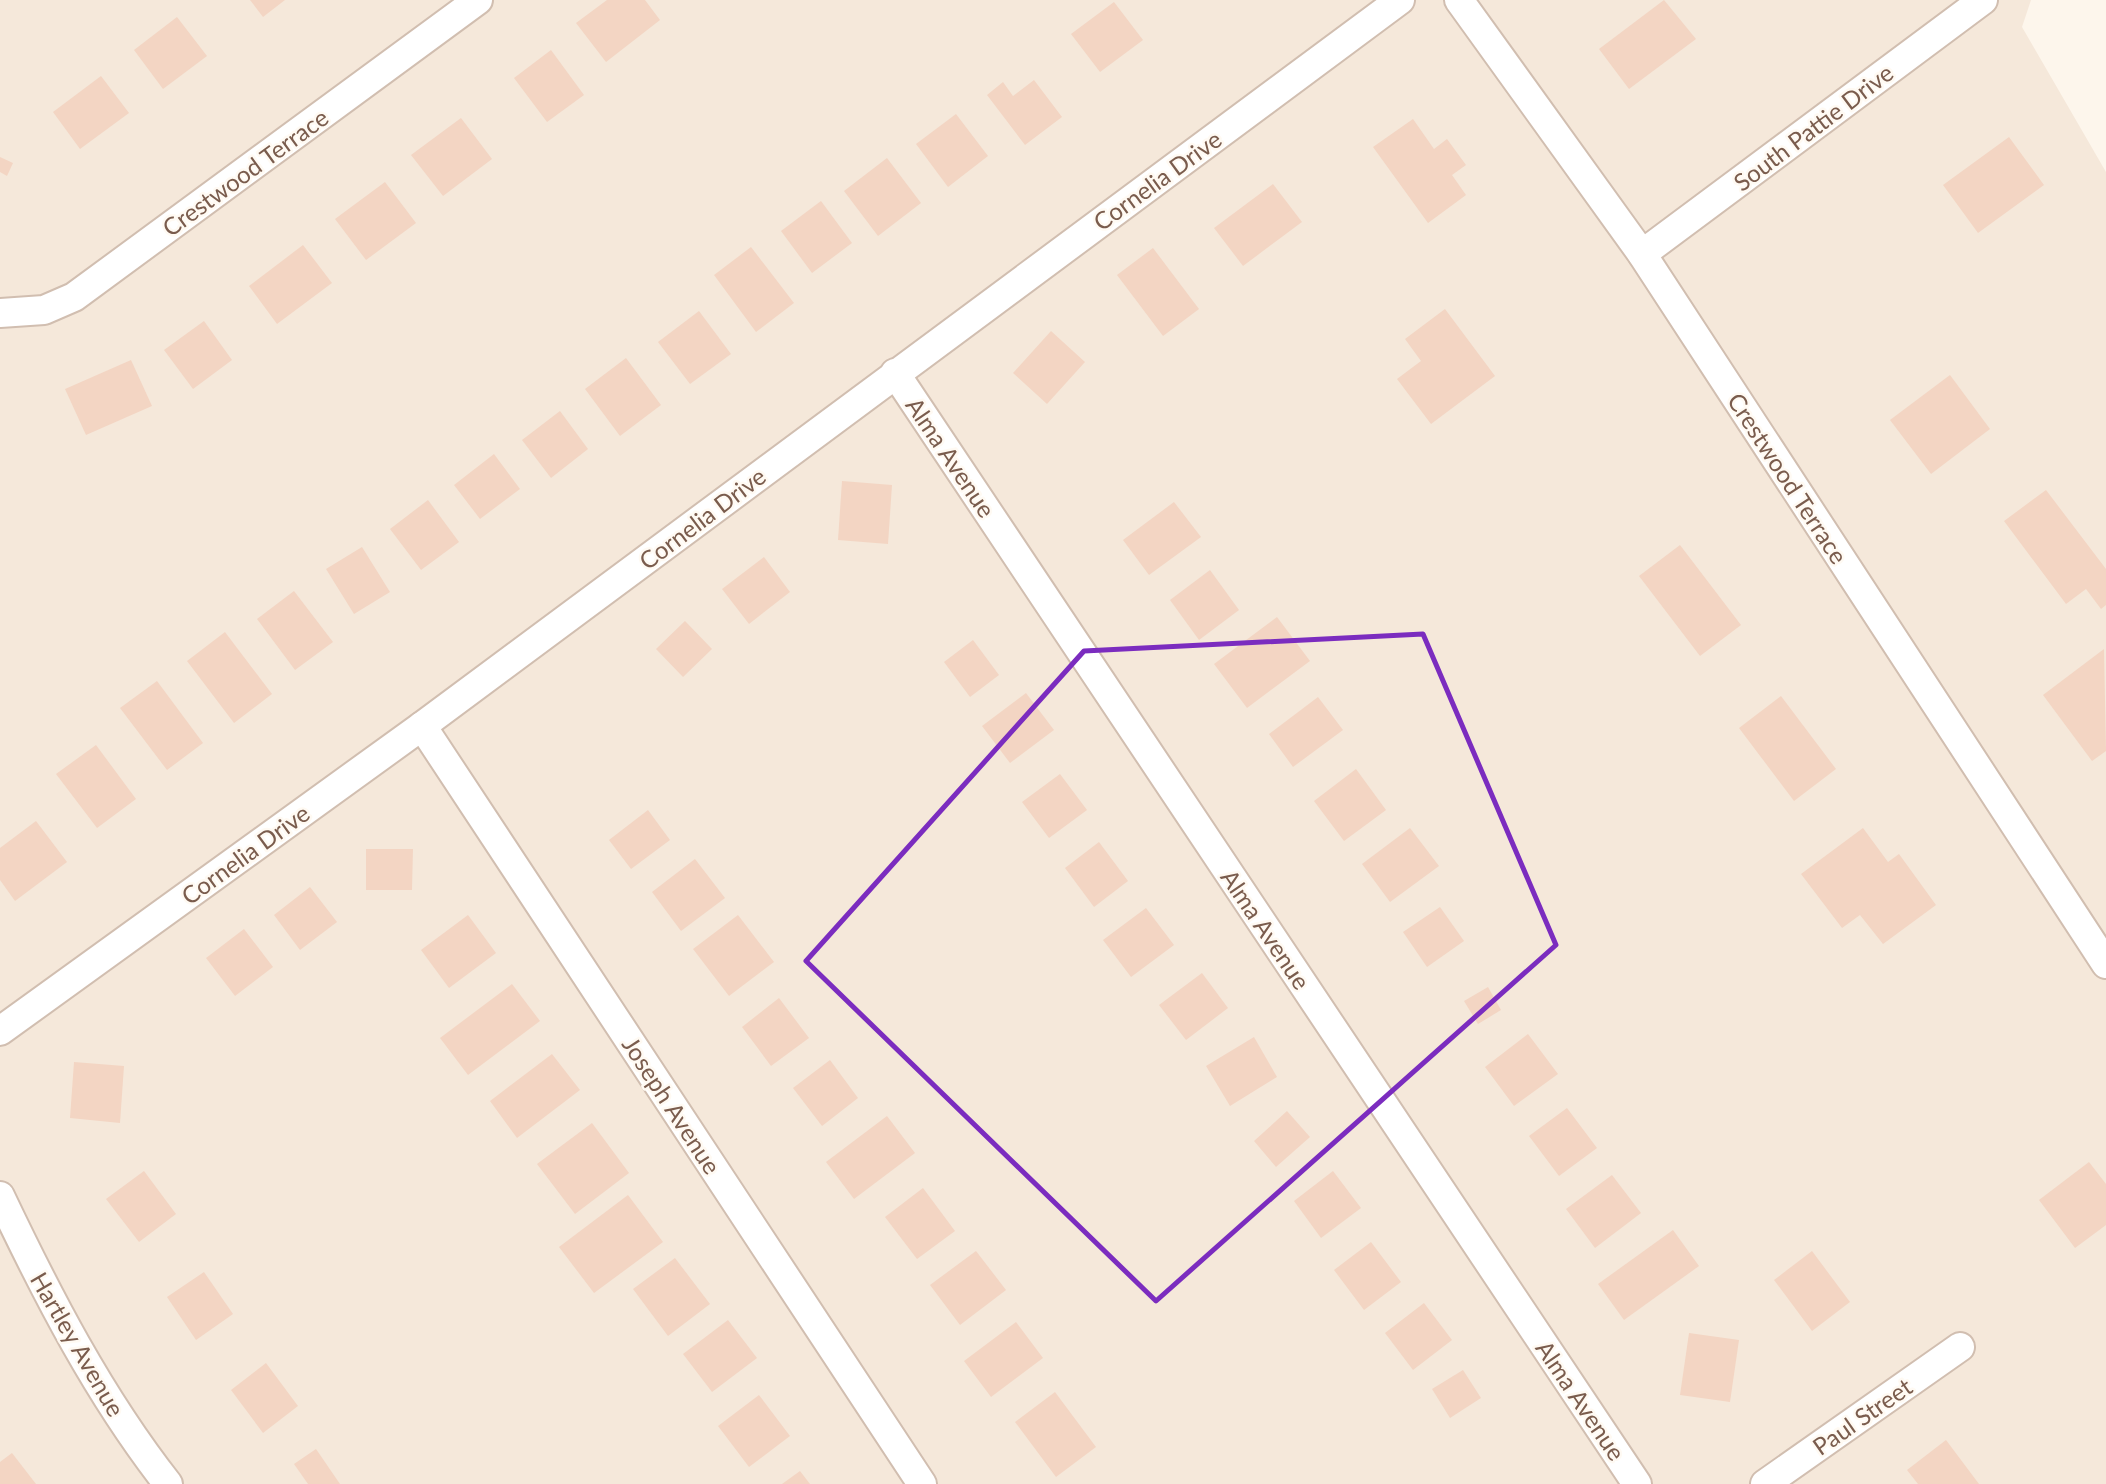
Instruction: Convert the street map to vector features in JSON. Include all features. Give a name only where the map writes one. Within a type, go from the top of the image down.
[{"type":"street","name":"Crestwood Terrace","points":[[0,313],[44,310],[74,297],[478,0]]},
{"type":"street","name":"Cornelia Drive","points":[[0,1031],[422,726],[1400,0]]},
{"type":"street","name":"Crestwood Terrace","points":[[1459,0],[1642,254],[2106,964]]},
{"type":"street","name":"South Pattie Drive","points":[[1642,254],[1983,0]]},
{"type":"street","name":"Alma Avenue","points":[[895,373],[1637,1484]]},
{"type":"street","name":"Joseph Avenue","points":[[422,726],[922,1484]]},
{"type":"street","name":"Hartley Avenue","points":[[0,1196],[39,1279],[76,1347],[136,1442],[168,1484]]},
{"type":"street","name":"Paul Street","points":[[1765,1484],[1960,1347]]},
{"type":"highlighted area","points":[[1423,634],[1556,945],[1156,1301],[806,961],[1084,651]]},
{"type":"shaded area","points":[[0,0],[2031,0],[2022,27],[2106,172],[2106,1484],[0,1484]]},
{"type":"building","points":[[250,0],[285,0],[263,17]]},
{"type":"building","points":[[607,0],[645,0],[660,20],[606,62],[576,23]]},
{"type":"building","points":[[1664,0],[1696,39],[1629,89],[1599,49]]},
{"type":"building","points":[[1114,2],[1143,40],[1100,72],[1071,34]]},
{"type":"building","points":[[177,17],[207,56],[163,89],[134,50]]},
{"type":"building","points":[[551,50],[584,95],[547,122],[514,78]]},
{"type":"building","points":[[101,76],[129,113],[80,149],[53,112]]},
{"type":"building","points":[[1034,80],[1062,117],[1025,145],[987,95],[1003,82],[1013,96]]},
{"type":"building","points":[[956,114],[988,156],[948,187],[916,144]]},
{"type":"building","points":[[461,118],[492,159],[443,196],[411,155]]},
{"type":"building","points":[[1413,119],[1434,149],[1447,139],[1466,165],[1452,175],[1466,195],[1428,223],[1373,147]]},
{"type":"building","points":[[2009,137],[2044,185],[1978,233],[1943,185]]},
{"type":"building","points":[[0,157],[13,163],[7,176],[0,172]]},
{"type":"building","points":[[887,158],[921,203],[878,236],[844,191]]},
{"type":"building","points":[[385,182],[416,223],[366,260],[335,219]]},
{"type":"building","points":[[1273,184],[1302,222],[1243,266],[1214,228]]},
{"type":"building","points":[[821,201],[852,243],[812,273],[781,231]]},
{"type":"building","points":[[303,245],[332,283],[277,324],[249,286]]},
{"type":"building","points":[[751,247],[794,303],[756,332],[714,275]]},
{"type":"building","points":[[1153,248],[1199,309],[1163,336],[1117,275]]},
{"type":"building","points":[[1445,309],[1495,376],[1431,424],[1397,379],[1421,361],[1405,339]]},
{"type":"building","points":[[699,311],[731,354],[690,384],[658,342]]},
{"type":"building","points":[[204,321],[232,360],[193,389],[164,350]]},
{"type":"building","points":[[1051,331],[1085,362],[1047,404],[1013,373]]},
{"type":"building","points":[[626,358],[661,405],[620,436],[585,389]]},
{"type":"building","points":[[131,360],[152,406],[86,435],[65,389]]},
{"type":"building","points":[[1950,375],[1990,429],[1931,474],[1890,420]]},
{"type":"building","points":[[560,411],[588,449],[551,478],[522,440]]},
{"type":"building","points":[[494,454],[520,489],[480,519],[454,485]]},
{"type":"building","points":[[842,481],[892,485],[888,544],[838,540]]},
{"type":"building","points":[[2046,490],[2106,569],[2106,605],[2101,609],[2086,589],[2066,604],[2004,521]]},
{"type":"building","points":[[428,500],[459,542],[421,570],[390,529]]},
{"type":"building","points":[[1174,502],[1201,537],[1149,575],[1123,540]]},
{"type":"building","points":[[1680,545],[1741,625],[1700,656],[1639,576]]},
{"type":"building","points":[[362,547],[390,592],[354,614],[326,569]]},
{"type":"building","points":[[764,557],[790,592],[749,624],[722,589]]},
{"type":"building","points":[[1210,570],[1239,610],[1199,640],[1170,600]]},
{"type":"building","points":[[294,591],[333,642],[295,670],[257,619]]},
{"type":"building","points":[[1277,617],[1310,661],[1247,708],[1214,664]]},
{"type":"building","points":[[685,621],[712,649],[683,677],[656,649]]},
{"type":"building","points":[[225,632],[272,694],[234,723],[187,661]]},
{"type":"building","points":[[973,640],[999,675],[970,697],[944,662]]},
{"type":"building","points":[[2104,649],[2106,751],[2092,761],[2043,695]]},
{"type":"building","points":[[157,681],[203,743],[167,770],[120,708]]},
{"type":"building","points":[[1026,693],[1054,730],[1010,763],[982,726]]},
{"type":"building","points":[[1781,696],[1836,769],[1794,801],[1739,728]]},
{"type":"building","points":[[1318,697],[1343,730],[1293,767],[1269,734]]},
{"type":"building","points":[[96,745],[136,799],[97,828],[56,774]]},
{"type":"building","points":[[1356,769],[1386,810],[1344,841],[1314,801]]},
{"type":"building","points":[[1060,774],[1087,810],[1049,838],[1022,802]]},
{"type":"building","points":[[648,810],[670,840],[631,869],[609,840]]},
{"type":"building","points":[[36,821],[67,862],[15,901],[0,880],[0,848]]},
{"type":"building","points":[[1410,828],[1439,866],[1390,902],[1362,864]]},
{"type":"building","points":[[1863,828],[1888,862],[1899,854],[1936,905],[1883,944],[1860,915],[1842,928],[1801,874]]},
{"type":"building","points":[[1099,842],[1128,881],[1094,907],[1065,868]]},
{"type":"building","points":[[366,849],[413,849],[412,890],[366,890]]},
{"type":"building","points":[[695,859],[725,898],[681,931],[652,892]]},
{"type":"building","points":[[310,887],[337,922],[300,950],[274,915]]},
{"type":"building","points":[[1440,907],[1464,941],[1427,967],[1403,932]]},
{"type":"building","points":[[1146,908],[1174,945],[1131,977],[1103,940]]},
{"type":"building","points":[[468,915],[496,953],[449,988],[421,950]]},
{"type":"building","points":[[738,915],[774,962],[729,996],[693,949]]},
{"type":"building","points":[[244,929],[273,967],[235,996],[206,958]]},
{"type":"building","points":[[1202,973],[1228,1008],[1186,1040],[1159,1005]]},
{"type":"building","points":[[512,984],[540,1021],[468,1075],[440,1038]]},
{"type":"building","points":[[1488,987],[1501,1010],[1478,1024],[1464,1001]]},
{"type":"building","points":[[779,998],[809,1038],[771,1066],[742,1027]]},
{"type":"building","points":[[1528,1034],[1558,1074],[1514,1106],[1485,1067]]},
{"type":"building","points":[[1254,1037],[1277,1077],[1230,1106],[1206,1066]]},
{"type":"building","points":[[552,1054],[580,1090],[517,1138],[490,1101]]},
{"type":"building","points":[[830,1060],[858,1098],[822,1126],[793,1088]]},
{"type":"building","points":[[74,1062],[124,1066],[120,1123],[70,1118]]},
{"type":"building","points":[[1567,1108],[1597,1148],[1559,1176],[1529,1136]]},
{"type":"building","points":[[1287,1111],[1310,1137],[1276,1167],[1254,1141]]},
{"type":"building","points":[[887,1116],[915,1153],[854,1199],[826,1162]]},
{"type":"building","points":[[592,1123],[629,1173],[575,1214],[537,1164]]},
{"type":"building","points":[[2089,1162],[2106,1184],[2106,1225],[2075,1248],[2039,1200]]},
{"type":"building","points":[[144,1171],[176,1214],[139,1242],[106,1199]]},
{"type":"building","points":[[1333,1171],[1361,1208],[1321,1238],[1294,1201]]},
{"type":"building","points":[[1612,1175],[1641,1213],[1595,1248],[1566,1209]]},
{"type":"building","points":[[923,1188],[955,1231],[917,1259],[885,1217]]},
{"type":"building","points":[[628,1195],[663,1242],[594,1293],[559,1247]]},
{"type":"building","points":[[1673,1230],[1699,1266],[1624,1320],[1598,1284]]},
{"type":"building","points":[[1371,1242],[1401,1282],[1364,1310],[1334,1270]]},
{"type":"building","points":[[976,1251],[1006,1290],[960,1325],[930,1285]]},
{"type":"building","points":[[1812,1251],[1850,1302],[1812,1331],[1774,1280]]},
{"type":"building","points":[[675,1258],[710,1304],[668,1336],[633,1289]]},
{"type":"building","points":[[204,1272],[233,1314],[196,1340],[167,1297]]},
{"type":"building","points":[[1424,1303],[1452,1340],[1413,1370],[1385,1333]]},
{"type":"building","points":[[728,1320],[757,1358],[712,1392],[683,1354]]},
{"type":"building","points":[[1016,1322],[1043,1358],[991,1397],[964,1361]]},
{"type":"building","points":[[1689,1333],[1739,1340],[1730,1402],[1680,1395]]},
{"type":"building","points":[[266,1363],[298,1406],[263,1433],[231,1390]]},
{"type":"building","points":[[1463,1370],[1481,1398],[1450,1418],[1432,1389]]},
{"type":"building","points":[[1055,1392],[1096,1447],[1056,1477],[1015,1422]]},
{"type":"building","points":[[759,1395],[790,1436],[749,1467],[718,1426]]},
{"type":"building","points":[[1946,1440],[1979,1484],[1918,1484],[1907,1470]]},
{"type":"building","points":[[316,1449],[340,1484],[308,1484],[294,1464]]},
{"type":"building","points":[[12,1453],[36,1484],[0,1484],[0,1462]]},
{"type":"building","points":[[800,1471],[810,1484],[782,1484]]}]
